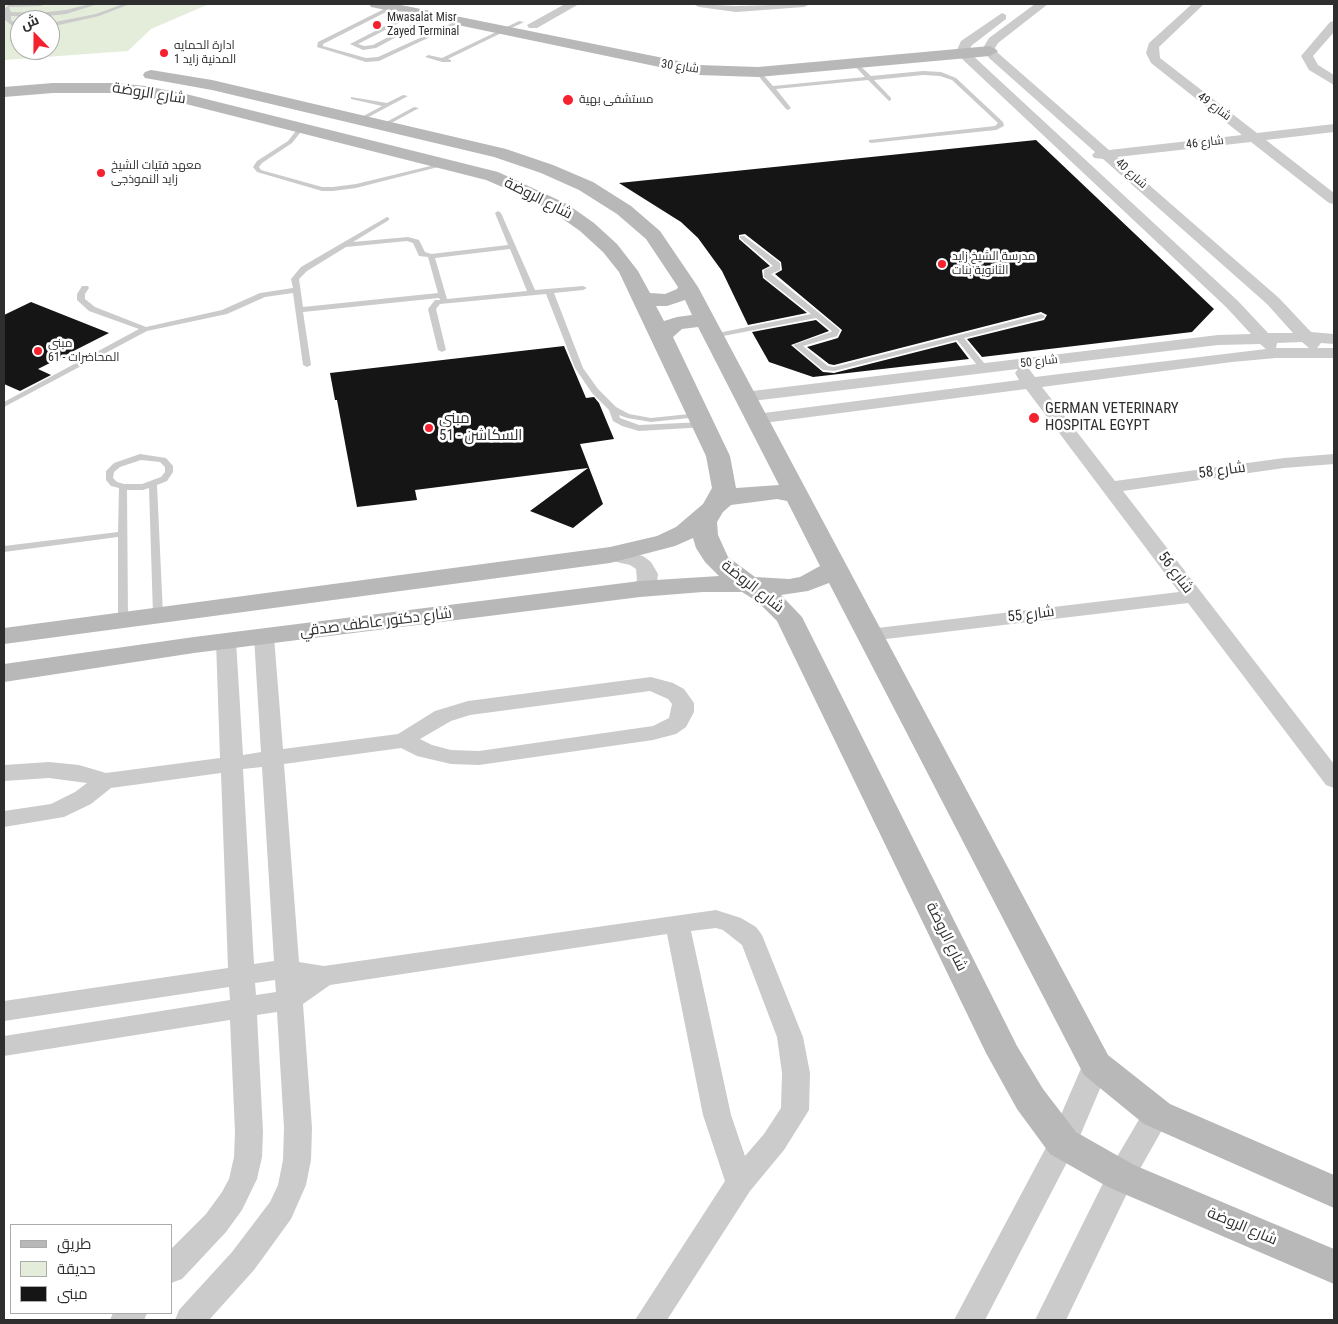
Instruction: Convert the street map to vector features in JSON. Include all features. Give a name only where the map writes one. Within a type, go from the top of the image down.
[{"type":"street","name":"شارع 30","points":[[376,4],[392,7],[413,20],[433,10],[527,24],[681,56],[731,61],[782,60],[964,49]]},
{"type":"street","points":[[527,24],[573,4]]},
{"type":"street","points":[[698,4],[736,9],[804,4]]},
{"type":"street","points":[[964,49],[1020,4]]},
{"type":"street","points":[[992,46],[1042,4]]},
{"type":"street","name":"شارع 49","points":[[1198,4],[1153,46],[1152,53],[1162,68],[1334,200]]},
{"type":"street","name":"شارع 30","points":[[433,10],[459,22],[670,66],[728,72],[758,72],[855,64],[992,46]]},
{"type":"street","points":[[1334,25],[1307,56],[1313,67],[1334,81]]},
{"type":"street","points":[[546,40],[562,31]]},
{"type":"street","name":"شارع 40","points":[[992,46],[1108,154],[1274,301],[1308,337],[1327,352]]},
{"type":"street","name":"شارع 40","points":[[964,49],[1076,158],[1238,310],[1265,338],[1276,353]]},
{"type":"street","name":"شارع الروضة","points":[[4,76],[99,72],[148,74],[371,112],[547,169],[586,186],[624,210],[653,236],[688,287],[1096,1065],[1157,1114],[1334,1192]]},
{"type":"street","name":"شارع الروضة","points":[[4,92],[85,87],[145,91],[492,176],[528,191],[560,208],[587,227],[610,248],[622,263],[662,337],[718,456],[724,488],[710,509],[705,522],[705,535],[709,548],[718,562],[732,574],[768,596],[789,617],[1003,1053],[1030,1100],[1063,1143],[1121,1176],[1334,1267]]},
{"type":"street","name":"شارع 46","points":[[1076,158],[1334,128]]},
{"type":"street","points":[[642,299],[672,299],[685,293],[688,287]]},
{"type":"street","points":[[662,337],[670,327],[677,323],[709,328]]},
{"type":"street","name":"شارع 50","points":[[744,397],[1218,340],[1308,337],[1334,339]]},
{"type":"street","name":"شارع 50","points":[[756,419],[1276,353],[1327,352]]},
{"type":"street","name":"شارع 56","points":[[1017,365],[1193,596],[1324,752],[1334,780]]},
{"type":"street","name":"شارع 58","points":[[1109,487],[1284,463],[1334,459]]},
{"type":"street","points":[[4,636],[610,555],[666,541],[685,532],[722,500],[757,491],[796,495]]},
{"type":"street","points":[[610,555],[636,560],[644,566],[648,574],[647,582],[640,589]]},
{"type":"street","points":[[749,584],[769,587],[808,584],[824,576],[834,567]]},
{"type":"street","name":"شارع دكتور عاطف صدقي","points":[[4,673],[226,641],[640,589],[680,585],[749,584]]},
{"type":"street","name":"شارع 55","points":[[869,635],[1193,596]]},
{"type":"street","points":[[190,1320],[264,1234],[281,1210],[292,1185],[297,1160],[298,1128],[264,637]]},
{"type":"street","points":[[172,1269],[216,1223],[232,1202],[243,1179],[248,1157],[249,1132],[226,641]]},
{"type":"street","points":[[4,773],[49,770],[79,773],[105,781],[404,740],[422,727],[443,716],[468,708],[618,687],[651,684],[676,694],[683,703],[683,712],[678,722],[668,729],[653,733],[479,758],[442,755],[425,751],[404,740]]},
{"type":"street","points":[[4,819],[56,811],[83,798],[105,781]]},
{"type":"street","points":[[4,1011],[287,969],[324,976],[716,919],[732,924],[747,934],[760,958],[790,1037],[796,1073],[794,1110],[774,1142],[740,1182],[650,1320]]},
{"type":"street","points":[[677,924],[718,1114],[740,1182]]},
{"type":"street","points":[[4,1046],[289,1000],[324,976]]},
{"type":"street","points":[[969,1320],[1063,1143],[1096,1065]]},
{"type":"street","points":[[1050,1320],[1121,1176],[1157,1114]]},
{"type":"lane","points":[[10,22],[7,14],[9,4],[41,4]]},
{"type":"lane","points":[[7,14],[40,15],[76,10],[96,4]]},
{"type":"lane","points":[[60,23],[97,15],[127,4]]},
{"type":"lane","points":[[392,7],[320,43],[320,47],[366,60],[379,59],[459,22]]},
{"type":"lane","points":[[67,22],[76,10]]},
{"type":"lane","points":[[413,20],[371,48],[363,48],[353,44],[393,23],[413,20]]},
{"type":"lane","points":[[393,23],[413,20]]},
{"type":"lane","points":[[442,60],[503,31],[527,24]]},
{"type":"lane","points":[[428,56],[451,62]]},
{"type":"lane","points":[[855,64],[889,99]]},
{"type":"lane","points":[[758,72],[788,108]]},
{"type":"lane","points":[[771,88],[923,73],[949,76],[1001,126],[988,130],[871,141]]},
{"type":"lane","points":[[371,112],[405,96]]},
{"type":"lane","points":[[371,112],[416,108]]},
{"type":"lane","points":[[300,128],[290,142],[259,162],[256,167],[259,171],[322,189],[333,189],[356,186],[447,164]]},
{"type":"lane","points":[[498,213],[532,293]]},
{"type":"lane","points":[[308,365],[296,290],[295,279],[297,274],[388,219]]},
{"type":"lane","points":[[742,237],[777,265],[777,268],[766,272],[767,275],[836,330],[837,333],[797,345],[823,367],[830,369],[1041,316]]},
{"type":"lane","points":[[344,245],[413,240],[422,254],[432,256],[512,247]]},
{"type":"lane","points":[[432,256],[444,298]]},
{"type":"lane","points":[[85,288],[81,294],[81,300],[92,309],[145,329]]},
{"type":"lane","points":[[299,310],[583,288]]},
{"type":"lane","points":[[4,405],[145,329],[224,312],[263,295],[296,290]]},
{"type":"lane","points":[[549,291],[580,368],[595,390],[612,409],[616,419],[639,428],[656,429],[701,420]]},
{"type":"lane","points":[[442,350],[432,308],[444,298]]},
{"type":"lane","points":[[709,328],[817,315]]},
{"type":"lane","points":[[959,337],[984,368]]},
{"type":"lane","points":[[140,457],[163,460],[168,466],[169,472],[164,479],[154,484],[123,488],[114,484],[109,478],[110,471],[128,460],[140,457]]},
{"type":"lane","points":[[154,484],[158,615]]},
{"type":"lane","points":[[123,488],[123,619]]},
{"type":"lane","points":[[4,549],[123,534]]},
{"type":"green space","points":[[4,4],[209,4],[151,29],[128,51],[60,56],[60,10],[10,10],[10,60],[4,60]]},
{"type":"building","name":"مدرسة الشيخ زايد الثانوية بنات","points":[[1036,140],[1214,309],[1192,332],[982,357],[967,339],[1044,320],[1047,315],[1041,312],[834,365],[829,364],[807,347],[838,338],[842,330],[775,274],[782,270],[781,262],[745,234],[739,235],[739,239],[770,266],[762,270],[763,278],[807,313],[748,325],[722,271],[698,238],[681,222],[619,183]]},
{"type":"building","name":"مبنى المحاضرات - 61","points":[[31,302],[109,333],[38,369],[51,375],[20,391],[4,384],[4,315]]},
{"type":"building","points":[[816,320],[829,331],[791,345],[823,372],[834,373],[956,342],[969,359],[813,377],[769,362],[752,332]]},
{"type":"building","name":"مبنى السكاشن - 51","points":[[564,346],[586,398],[594,397],[599,403],[614,439],[580,444],[603,504],[573,528],[530,511],[588,468],[415,490],[417,500],[357,507],[337,400],[335,400],[330,373]]},
{"type":"place","name":"Mwasalat Misr Zayed Terminal","points":[[377,25]]},
{"type":"place","name":"ادارة الحمايه المدنية زايد 1","points":[[164,53]]},
{"type":"place","name":"مستشفى بهية","points":[[568,100]]},
{"type":"place","name":"معهد فتيات الشيخ زايد النموذجى","points":[[101,173]]},
{"type":"place","name":"مدرسة الشيخ زايد الثانوية بنات","points":[[942,264]]},
{"type":"place","name":"مبنى المحاضرات - 61","points":[[38,351]]},
{"type":"place","name":"GERMAN VETERINARY HOSPITAL EGYPT","points":[[1034,418]]},
{"type":"place","name":"مبنى السكاشن - 51","points":[[429,428]]}]
